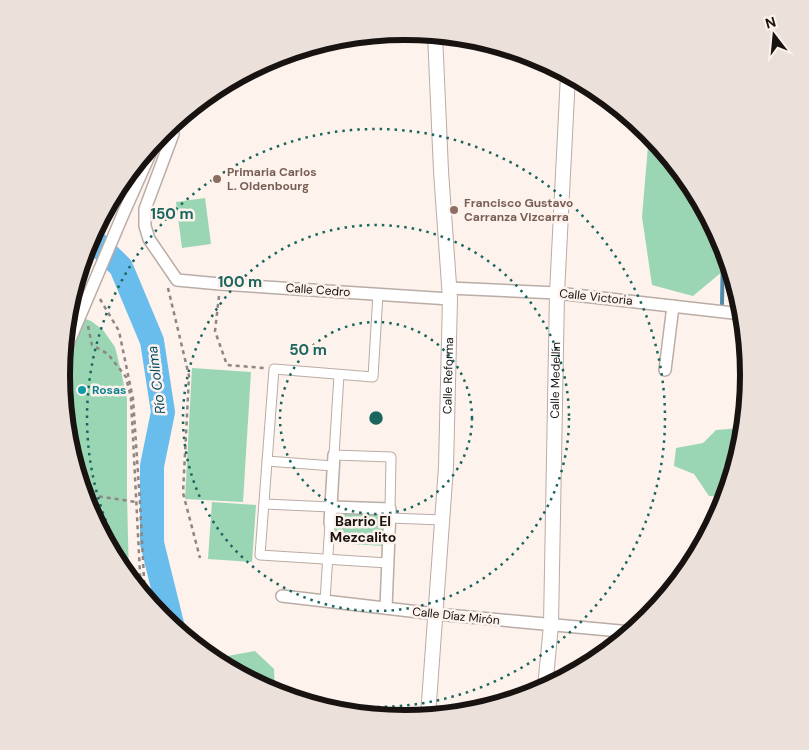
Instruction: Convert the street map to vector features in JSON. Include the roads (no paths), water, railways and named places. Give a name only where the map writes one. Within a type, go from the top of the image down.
[{"type":"street","name":"Calle Reforma","points":[[429,709],[446,467],[449,294],[435,42]]},
{"type":"street","name":"Calle Medellín","points":[[546,678],[551,625],[556,292],[568,83]]},
{"type":"street","name":"Calle Cedro","points":[[173,133],[145,209],[145,226],[149,239],[177,280],[378,294],[449,294]]},
{"type":"street","points":[[72,335],[146,162]]},
{"type":"street","name":"Calle Victoria","points":[[449,294],[556,292],[734,313]]},
{"type":"street","points":[[378,294],[373,378],[274,369],[260,555],[388,563]]},
{"type":"street","points":[[665,370],[673,306]]},
{"type":"street","points":[[325,601],[339,375]]},
{"type":"street","points":[[267,460],[334,460],[391,457],[386,608]]},
{"type":"street","points":[[264,504],[331,507],[443,520]]},
{"type":"street","name":"Calle Díaz Mirón","points":[[282,596],[436,614],[620,631]]},
{"type":"waterway","name":"Río Colima","points":[[97,243],[121,267],[152,341],[163,412],[152,466],[152,543],[169,613]]},
{"type":"waterway","points":[[722,304],[723,269]]},
{"type":"place","name":"Primaria Carlos L. Oldenbourg","points":[[217,179]]},
{"type":"place","name":"Francisco Gustavo Carranza Vizcarra","points":[[454,210]]},
{"type":"place","name":"Rosas","points":[[82,390]]},
{"type":"district","name":"Barrio El Mezcalito","points":[[363,530]]}]
